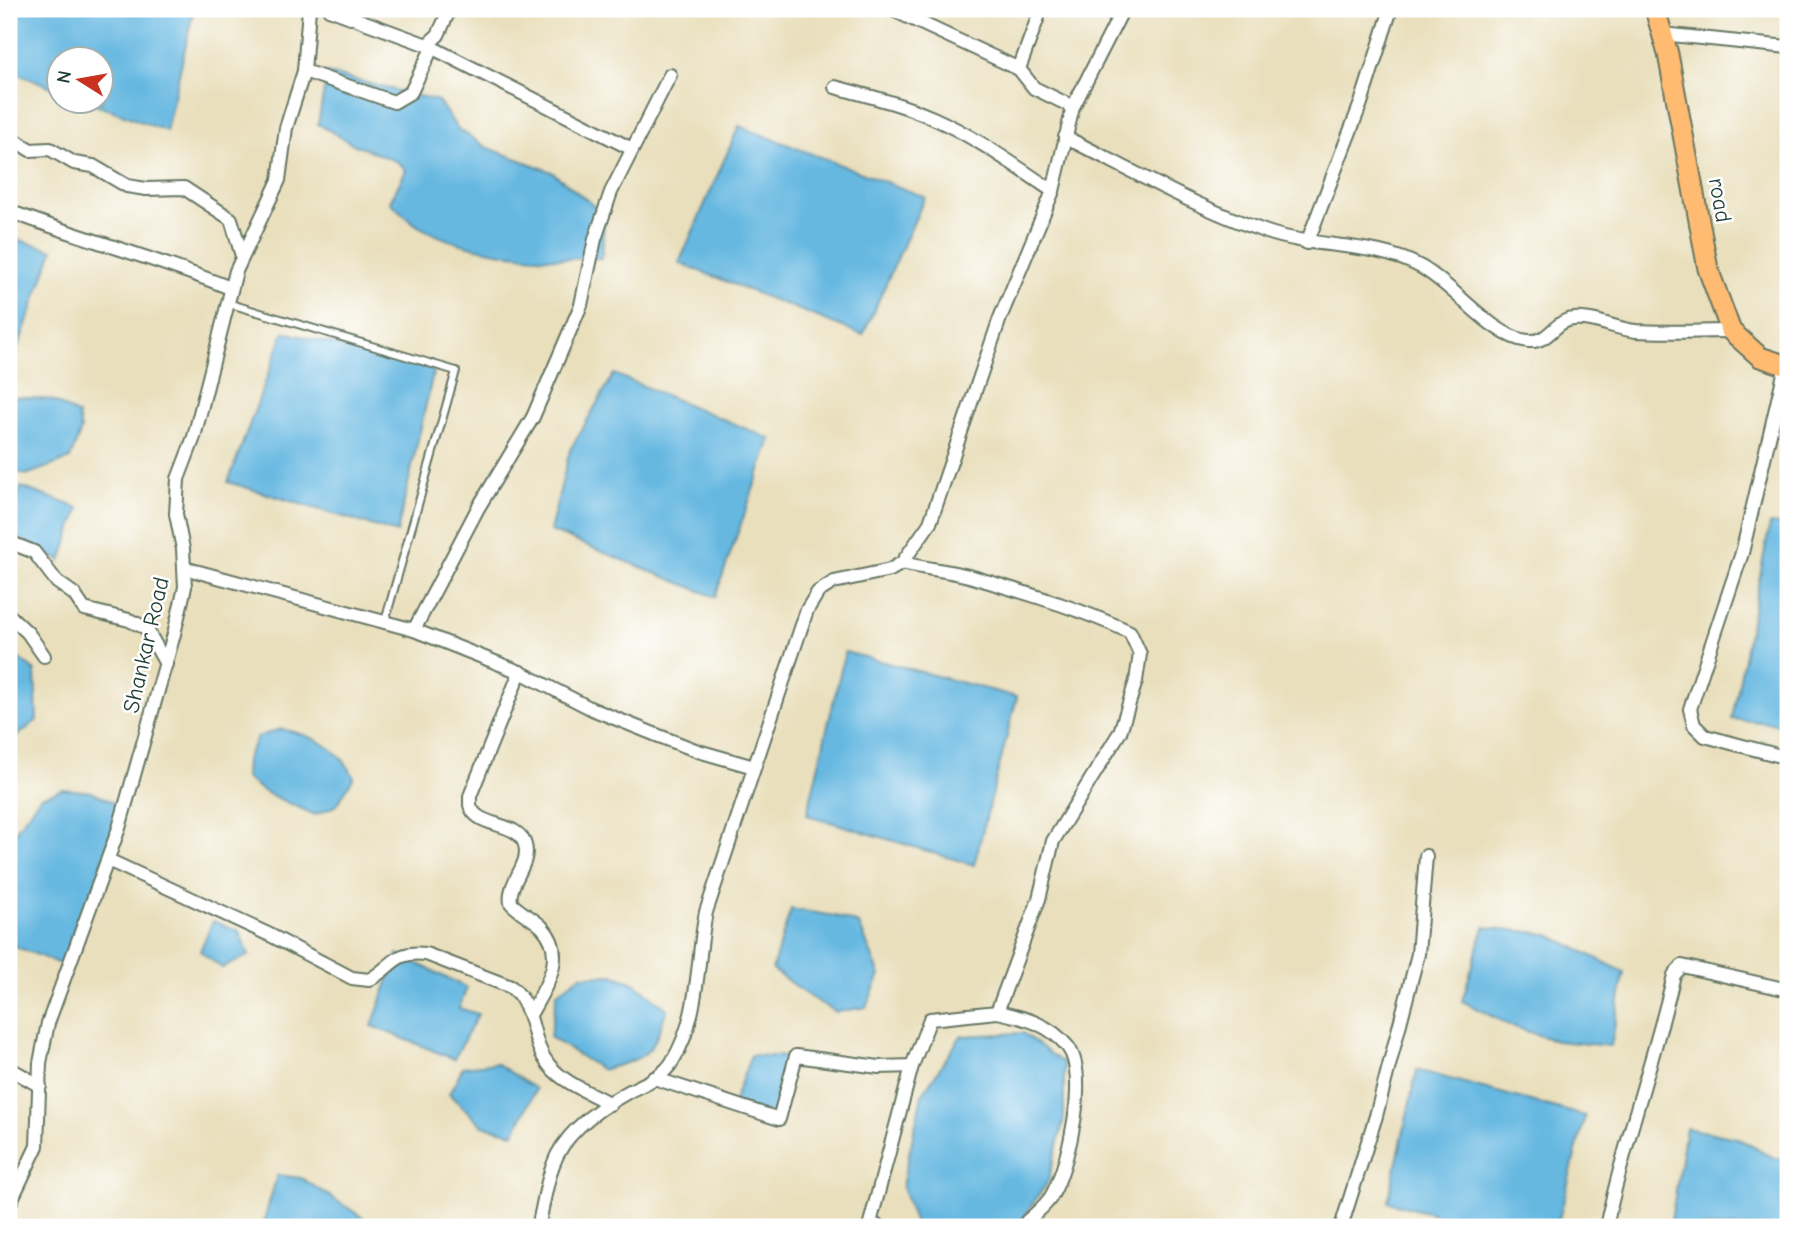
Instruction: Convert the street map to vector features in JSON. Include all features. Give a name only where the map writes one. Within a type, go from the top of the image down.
[{"type":"main road","name":"road","points":[[1655,9],[1708,270],[1731,331],[1760,357],[1787,366]]},
{"type":"street","name":"Shankar Road","points":[[9,1205],[37,1146],[40,1063],[48,1023],[108,860],[166,664],[185,587],[176,514],[178,479],[194,437],[230,288],[242,256],[279,180],[286,128],[304,71],[309,9]]},
{"type":"street","points":[[328,9],[429,47],[630,148]]},
{"type":"street","points":[[304,71],[394,102],[411,92],[429,47],[450,9]]},
{"type":"street","points":[[891,9],[1019,69],[1034,88],[1073,107]]},
{"type":"street","points":[[1019,69],[1041,9]]},
{"type":"street","points":[[538,1227],[553,1164],[561,1149],[594,1113],[654,1078],[670,1065],[695,1005],[699,948],[706,912],[807,610],[818,592],[834,582],[890,570],[902,563],[930,523],[1000,318],[1053,191],[1073,107],[1123,9]]},
{"type":"street","points":[[1307,243],[1361,103],[1391,9]]},
{"type":"street","points":[[1662,34],[1788,47]]},
{"type":"street","points":[[414,630],[478,508],[533,417],[581,305],[595,239],[630,148],[670,75]]},
{"type":"street","points":[[835,87],[891,101],[934,118],[981,143],[1053,191]]},
{"type":"street","points":[[9,136],[30,150],[50,149],[74,163],[93,166],[127,186],[146,190],[184,188],[231,219],[242,256]]},
{"type":"street","points":[[1065,137],[1215,211],[1267,232],[1307,243],[1391,254],[1419,265],[1462,296],[1495,328],[1527,341],[1548,336],[1562,321],[1574,318],[1637,331],[1731,331]]},
{"type":"street","points":[[9,211],[64,232],[149,256],[230,288]]},
{"type":"street","points":[[1787,366],[1742,553],[1690,709],[1694,725],[1705,736],[1788,758]]},
{"type":"street","points":[[9,542],[34,552],[57,582],[74,594],[84,609],[129,620],[146,628],[166,664]]},
{"type":"street","points":[[902,563],[974,578],[1062,603],[1086,616],[1130,632],[1140,654],[1136,681],[1120,732],[1053,841],[1039,899],[997,1012]]},
{"type":"street","points":[[184,568],[248,583],[345,613],[414,630],[520,672],[592,709],[698,751],[754,767]]},
{"type":"street","points":[[9,615],[28,633],[44,656]]},
{"type":"street","points":[[520,672],[470,796],[470,805],[471,811],[478,816],[520,835],[525,844],[526,853],[510,891],[511,903],[540,925],[551,938],[555,954],[553,973],[531,1013]]},
{"type":"street","points":[[1341,1227],[1376,1116],[1418,954],[1426,856]]},
{"type":"street","points":[[108,860],[270,934],[352,978],[369,980],[403,954],[426,954],[511,987],[521,995],[531,1013],[548,1065],[562,1077],[610,1104]]},
{"type":"street","points":[[1606,1227],[1617,1172],[1638,1114],[1674,975],[1682,966],[1788,989]]},
{"type":"street","points":[[880,1227],[870,1223],[912,1066],[930,1019],[997,1012],[1032,1019],[1059,1038],[1069,1049],[1078,1073],[1069,1142],[1053,1195],[1026,1225]]},
{"type":"street","points":[[654,1078],[779,1119],[796,1056],[880,1067],[912,1066]]},
{"type":"street","points":[[9,1068],[40,1086]]},
{"type":"lane","points":[[225,303],[456,371],[385,621]]},
{"type":"water","points":[[17,9],[194,9],[166,131],[116,112],[116,46],[46,46],[46,85],[9,70],[9,38]]},
{"type":"water","points":[[327,73],[438,101],[457,128],[486,147],[552,172],[604,214],[602,258],[509,254],[461,244],[416,225],[390,202],[406,170],[398,162],[353,144],[318,124]]},
{"type":"water","points":[[739,126],[925,197],[863,335],[679,263]]},
{"type":"water","points":[[9,237],[53,250],[9,372]]},
{"type":"water","points":[[284,332],[434,369],[397,533],[228,482]]},
{"type":"water","points":[[614,374],[771,439],[715,597],[550,531],[570,450]]},
{"type":"water","points":[[16,397],[52,400],[78,415],[81,430],[70,459],[26,475],[9,469],[9,401]]},
{"type":"water","points":[[21,487],[79,508],[61,561],[9,533],[9,519]]},
{"type":"water","points":[[1770,524],[1788,526],[1788,725],[1732,719]]},
{"type":"water","points":[[9,651],[35,671],[37,720],[9,743]]},
{"type":"water","points":[[845,652],[1017,697],[974,865],[807,815]]},
{"type":"water","points":[[281,729],[324,744],[348,767],[354,777],[336,806],[315,815],[264,792],[245,778],[246,760],[257,737]]},
{"type":"water","points":[[63,789],[92,792],[117,804],[113,830],[68,967],[9,944],[9,840],[40,797]]},
{"type":"water","points":[[791,909],[835,916],[859,924],[880,975],[866,1007],[836,1012],[772,969]]},
{"type":"water","points":[[213,921],[239,931],[249,955],[222,968],[200,951]]},
{"type":"water","points":[[1484,927],[1548,934],[1624,972],[1611,1046],[1556,1041],[1509,1025],[1462,1001]]},
{"type":"water","points":[[398,954],[467,988],[459,1008],[478,1014],[454,1059],[372,1026]]},
{"type":"water","points":[[613,975],[636,984],[667,1009],[652,1046],[646,1053],[602,1070],[550,1037],[557,993],[580,976]]},
{"type":"water","points":[[1023,1033],[1064,1064],[1064,1119],[1048,1182],[1016,1227],[916,1227],[902,1186],[922,1095],[961,1036]]},
{"type":"water","points":[[751,1055],[789,1057],[776,1119],[733,1104]]},
{"type":"water","points":[[496,1063],[536,1089],[514,1133],[483,1126],[449,1094],[463,1067]]},
{"type":"water","points":[[1417,1070],[1585,1116],[1557,1227],[1485,1227],[1388,1202]]},
{"type":"water","points":[[1686,1128],[1737,1138],[1776,1159],[1788,1159],[1788,1227],[1670,1227]]},
{"type":"water","points":[[277,1175],[301,1178],[378,1227],[269,1227],[264,1221]]}]
